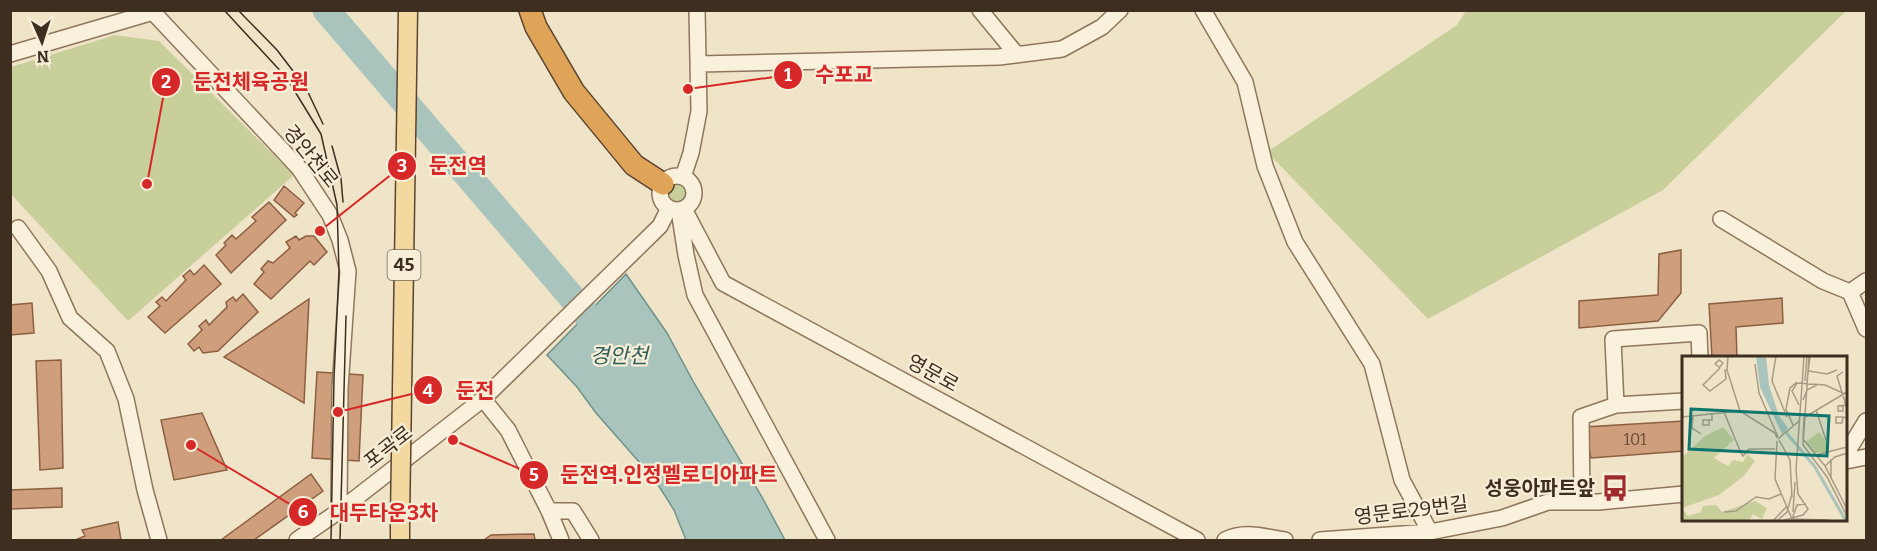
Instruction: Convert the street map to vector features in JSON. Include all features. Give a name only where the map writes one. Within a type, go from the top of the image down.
[{"type":"highway","points":[[530,10],[536,27],[574,92],[634,165],[663,184]]},
{"type":"main road","name":"45","points":[[400,540],[408,10]]},
{"type":"street","points":[[683,177],[691,153],[699,111],[698,10]]},
{"type":"street","points":[[980,10],[1017,55]]},
{"type":"street","points":[[699,64],[1017,55],[1062,49],[1102,27],[1120,10]]},
{"type":"street","points":[[1203,10],[1245,82],[1265,166],[1295,242],[1372,364],[1401,480],[1431,532]]},
{"type":"street","points":[[10,54],[152,11]]},
{"type":"street","name":"경안천로","points":[[152,11],[299,168],[330,215],[340,240],[348,271],[340,388],[339,511]]},
{"type":"street","points":[[674,176],[690,181],[695,192],[691,203],[678,209],[661,200],[663,184],[674,176]]},
{"type":"street","points":[[678,209],[695,295],[826,540]]},
{"type":"street","name":"포곡로","points":[[297,540],[339,511],[483,399],[678,209]]},
{"type":"street","name":"영문로","points":[[678,209],[723,283],[1197,540]]},
{"type":"street","points":[[1721,219],[1823,281],[1850,292],[1866,329]]},
{"type":"street","points":[[18,228],[49,271],[70,318],[107,351],[126,399],[145,490],[159,540]]},
{"type":"street","points":[[1850,292],[1866,281]]},
{"type":"street","points":[[1616,405],[1612,339],[1699,333],[1700,356]]},
{"type":"street","points":[[483,399],[508,430],[561,540]]},
{"type":"street","points":[[1582,502],[1581,417],[1616,405],[1682,401]]},
{"type":"street","points":[[1847,451],[1866,421]]},
{"type":"street","points":[[1847,461],[1866,457]]},
{"type":"street","name":"영문로29번길","points":[[1320,540],[1431,532],[1502,518],[1548,502],[1582,502],[1682,494]]},
{"type":"street","points":[[549,511],[573,511],[591,540]]},
{"type":"street","points":[[1225,540],[1248,534],[1285,540]]},
{"type":"green space","points":[[1466,11],[1846,11],[1663,190],[1428,319],[1267,152],[1457,25]]},
{"type":"green space","points":[[115,35],[159,41],[294,175],[128,321],[10,193],[11,67]]},
{"type":"green space","points":[[674,182],[682,182],[689,189],[689,197],[682,204],[674,204],[667,197],[667,189]]},
{"type":"water","name":"경안천","points":[[626,274],[667,333],[785,540],[686,540],[674,510],[655,480],[547,355]]},
{"type":"building","points":[[284,186],[304,203],[294,217],[274,200]]},
{"type":"building","points":[[269,202],[286,220],[231,273],[216,255],[232,235],[236,239],[256,221],[252,217]]},
{"type":"building","points":[[296,236],[299,240],[306,236],[314,236],[327,252],[314,265],[310,261],[271,299],[254,284],[264,272],[261,269],[268,261],[273,263],[290,248],[286,242]]},
{"type":"building","points":[[1681,250],[1681,293],[1658,321],[1579,328],[1579,301],[1658,295],[1659,254]]},
{"type":"building","points":[[204,265],[221,284],[165,333],[148,317],[160,306],[156,302],[162,297],[166,301],[186,280],[183,276],[190,270],[194,275]]},
{"type":"building","points":[[243,294],[258,312],[218,351],[203,353],[199,347],[194,351],[188,344],[202,330],[199,326],[206,320],[209,325],[227,307],[226,302],[233,297],[236,301]]},
{"type":"building","points":[[1782,298],[1783,323],[1736,327],[1737,356],[1712,356],[1709,304]]},
{"type":"building","points":[[309,299],[304,403],[224,357]]},
{"type":"building","points":[[32,303],[34,333],[10,335],[10,305]]},
{"type":"building","points":[[61,360],[63,468],[40,470],[36,361]]},
{"type":"building","points":[[317,372],[363,375],[359,461],[312,458]]},
{"type":"building","points":[[202,413],[227,470],[174,480],[161,420]]},
{"type":"building","points":[[1682,421],[1682,451],[1591,458],[1584,427]]},
{"type":"building","points":[[311,474],[323,491],[254,540],[221,540]]},
{"type":"building","points":[[62,488],[62,507],[10,509],[10,490]]},
{"type":"building","points":[[118,522],[121,540],[75,540],[85,536],[82,530]]},
{"type":"building","points":[[534,534],[535,540],[484,540],[491,535]]},
{"type":"waterway","name":"경안천","points":[[326,10],[610,342]]},
{"type":"tram line","points":[[224,10],[286,77],[321,134],[337,205],[339,271],[334,378],[331,540]]},
{"type":"tram line","points":[[238,10],[277,50],[306,88],[323,124]]},
{"type":"tram line","points":[[332,146],[341,179],[343,202]]},
{"type":"tram line","points":[[340,540],[346,316]]},
{"type":"place","name":"수포교","points":[[688,89]]},
{"type":"place","name":"둔전체육공원","points":[[147,184]]},
{"type":"place","name":"둔전역","points":[[320,231]]},
{"type":"place","name":"둔전","points":[[338,412]]},
{"type":"place","name":"둔전역.인정멜로디아파트","points":[[453,440]]},
{"type":"place","name":"대두타운3차","points":[[191,445]]},
{"type":"place","name":"성웅아파트앞","points":[[1615,488]]}]
